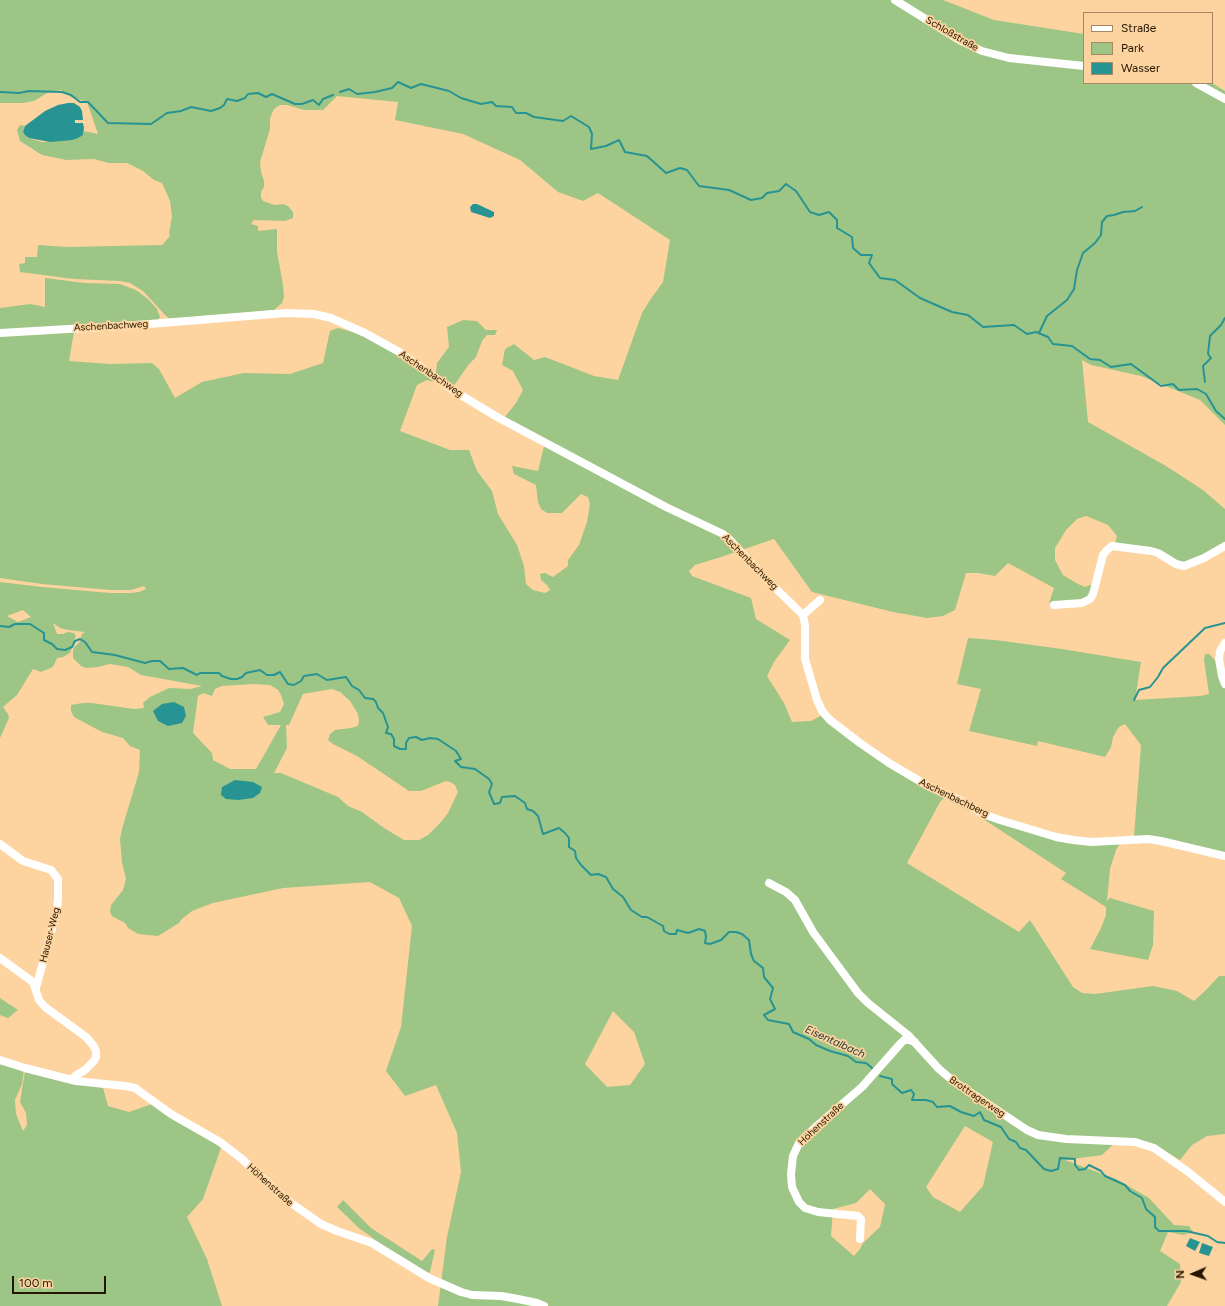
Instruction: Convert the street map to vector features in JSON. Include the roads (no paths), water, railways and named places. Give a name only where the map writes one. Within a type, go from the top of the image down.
[{"type":"street","name":"Schloßstraße","points":[[896,0],[962,41],[982,51],[1010,58],[1083,66]]},
{"type":"street","points":[[1198,84],[1225,99]]},
{"type":"street","name":"Aschenbachweg","points":[[0,333],[137,325],[286,313],[314,314],[331,318],[365,332],[401,354],[454,391],[499,418],[666,507],[723,534],[803,615]]},
{"type":"street","points":[[1054,605],[1082,603],[1090,599],[1093,594],[1103,555],[1106,550],[1112,546],[1155,552],[1176,564],[1184,566],[1204,558],[1225,546]]},
{"type":"street","points":[[803,615],[820,600]]},
{"type":"street","name":"Aschenbachberg","points":[[803,615],[805,632],[805,660],[817,700],[822,711],[830,720],[855,740],[914,778],[994,818],[1056,837],[1091,842],[1162,841],[1225,856]]},
{"type":"street","points":[[1225,643],[1220,651],[1218,659],[1225,684]]},
{"type":"street","name":"Hauser-Weg","points":[[0,844],[23,861],[51,870],[58,879],[57,910],[36,988]]},
{"type":"street","name":"Brottragerweg","points":[[769,883],[786,892],[795,900],[813,932],[858,993],[908,1035],[944,1074],[952,1080],[1027,1130],[1047,1137],[1135,1142],[1154,1148],[1181,1166],[1225,1202]]},
{"type":"street","points":[[0,958],[33,982],[39,1000],[45,1007],[86,1037],[95,1048],[96,1057],[94,1061],[85,1070],[75,1076],[73,1080]]},
{"type":"street","name":"Höhenstraße","points":[[860,1240],[861,1219],[858,1216],[818,1212],[805,1208],[799,1202],[795,1196],[792,1181],[791,1165],[793,1156],[799,1143],[862,1087],[904,1040],[909,1040],[916,1043]]},
{"type":"street","name":"Höhenstraße","points":[[0,1060],[73,1080],[88,1083],[130,1086],[140,1090],[167,1111],[212,1137],[233,1152],[284,1198],[309,1217],[332,1229],[372,1243],[424,1275],[460,1292],[472,1295],[502,1296],[537,1303],[544,1306]]},
{"type":"water","points":[[74,103],[80,107],[82,111],[83,120],[75,120],[75,123],[83,123],[83,135],[72,140],[50,142],[29,138],[25,135],[23,132],[25,126],[45,111],[58,105]]},
{"type":"water","points":[[473,204],[477,204],[494,212],[494,216],[490,218],[471,212],[470,207]]},
{"type":"water","points":[[174,702],[184,707],[186,716],[182,723],[168,726],[158,721],[153,711],[162,704]]},
{"type":"water","points":[[235,780],[253,782],[262,787],[260,793],[253,798],[238,800],[226,799],[221,795],[222,787]]},
{"type":"water","points":[[1190,1238],[1200,1242],[1195,1251],[1186,1246]]},
{"type":"water","points":[[1202,1243],[1213,1247],[1209,1256],[1199,1253]]},
{"type":"waterway","points":[[340,92],[349,89],[357,94],[375,92],[392,88],[398,82],[411,88],[421,84],[449,91],[461,98],[481,104],[492,102],[496,106],[512,107],[516,113],[526,113],[534,117],[563,121],[571,116],[589,127],[592,134],[591,149],[606,146],[619,140],[625,152],[647,156],[666,173],[680,168],[687,170],[699,186],[729,190],[751,200],[762,198],[767,193],[779,191],[786,184],[796,191],[810,212],[819,215],[829,212],[837,220],[837,228],[852,237],[853,248],[861,255],[872,255],[869,263],[880,278],[895,280],[920,298],[952,312],[968,315],[983,327],[1014,325],[1027,334],[1036,332],[1048,337],[1053,344],[1072,346],[1090,359],[1100,360],[1111,367],[1131,364],[1161,386],[1173,384],[1179,390],[1197,389],[1206,394],[1216,411],[1225,419]]},
{"type":"waterway","points":[[0,92],[62,92],[71,95],[80,102],[88,102],[108,123],[151,124],[167,113],[181,111],[191,107],[211,111],[220,108],[224,105],[227,99],[237,101],[245,98],[248,94],[258,93],[266,97],[272,94],[295,104],[302,104],[313,100],[319,105],[323,99],[333,95]]},
{"type":"waterway","points":[[1039,333],[1047,316],[1067,300],[1074,289],[1077,270],[1083,253],[1095,243],[1101,235],[1102,222],[1107,216],[1135,211],[1142,207]]},
{"type":"waterway","points":[[1205,382],[1203,366],[1211,358],[1208,354],[1210,336],[1221,325],[1225,318]]},
{"type":"waterway","points":[[1134,700],[1139,690],[1150,687],[1163,668],[1205,628],[1225,623]]},
{"type":"waterway","name":"Eisentalbach","points":[[0,626],[9,627],[15,624],[30,624],[44,633],[44,640],[52,644],[57,649],[65,650],[72,647],[75,641],[80,639],[85,642],[92,652],[115,655],[145,663],[160,661],[169,669],[183,668],[197,675],[200,673],[219,673],[222,676],[237,679],[246,673],[260,670],[267,675],[274,675],[280,672],[288,684],[294,685],[301,681],[304,676],[317,674],[327,680],[346,677],[352,686],[359,690],[365,698],[373,699],[376,702],[378,708],[383,713],[388,727],[386,733],[391,734],[394,739],[394,746],[400,749],[406,749],[406,743],[409,738],[416,737],[422,740],[430,738],[438,739],[456,751],[461,759],[455,761],[461,767],[475,769],[489,779],[492,784],[489,792],[494,804],[500,803],[502,797],[515,796],[525,803],[527,809],[533,811],[538,816],[543,834],[559,828],[569,838],[569,847],[575,851],[576,858],[581,865],[591,875],[598,874],[606,877],[613,889],[623,897],[631,910],[642,917],[647,917],[663,926],[664,931],[669,934],[676,934],[677,930],[688,933],[699,929],[705,931],[705,943],[710,944],[721,940],[729,932],[742,934],[749,940],[751,954],[754,961],[763,968],[764,977],[773,988],[770,999],[775,1009],[764,1015],[768,1020],[789,1024],[793,1032],[809,1039],[816,1045],[848,1056],[856,1062],[866,1063],[872,1068]]},
{"type":"waterway","name":"Eisentalbach","points":[[880,1076],[892,1079],[892,1084],[902,1093],[911,1090],[914,1094],[912,1100],[926,1100],[933,1102],[937,1107],[950,1106],[961,1112],[974,1116],[980,1112],[984,1120],[1001,1127],[1009,1139],[1016,1142],[1020,1148],[1026,1150],[1044,1169],[1051,1171],[1058,1169],[1060,1158],[1075,1159],[1075,1165],[1079,1170],[1085,1169],[1089,1165],[1101,1171],[1105,1176],[1125,1185],[1130,1191],[1142,1198],[1146,1209],[1155,1217],[1155,1227],[1159,1231],[1186,1231],[1208,1236],[1217,1242],[1225,1243]]}]
